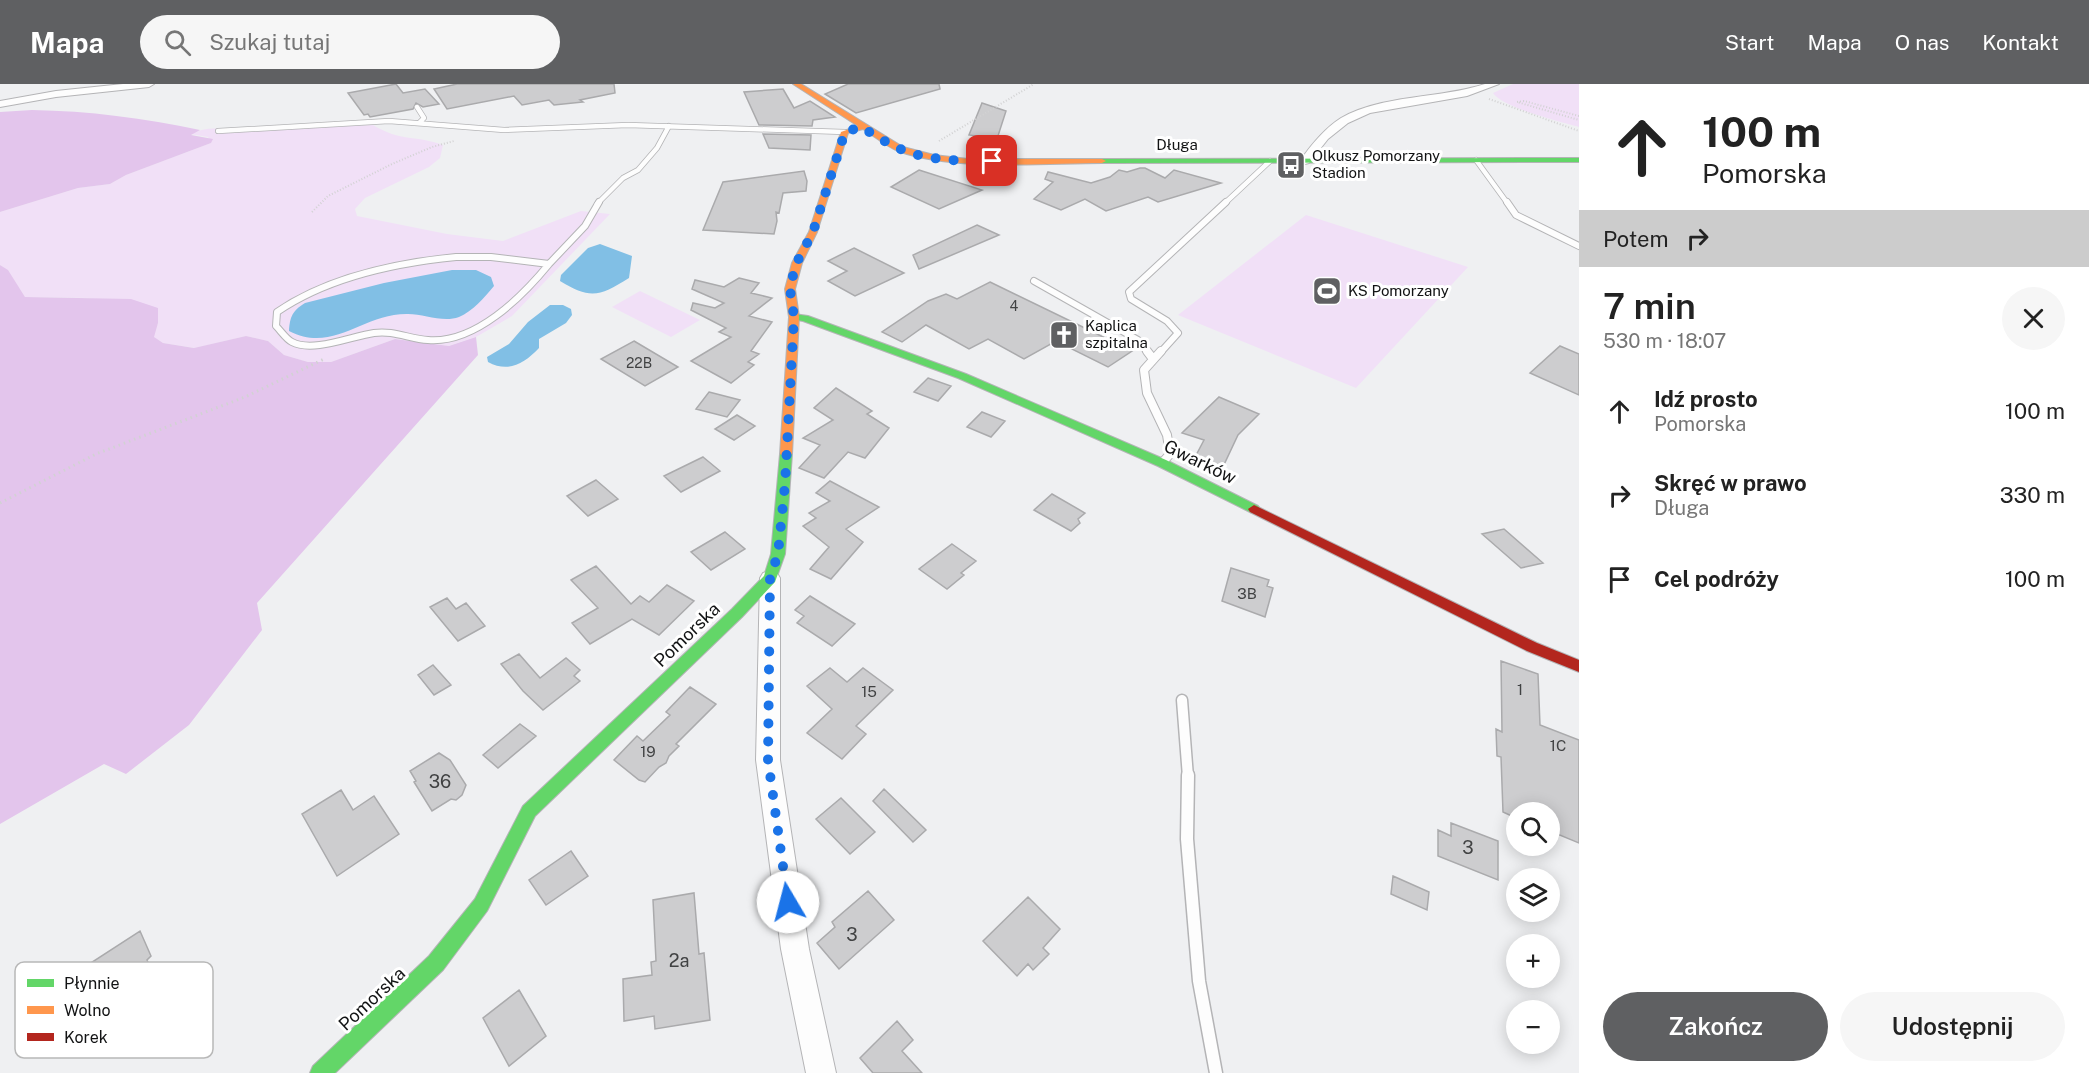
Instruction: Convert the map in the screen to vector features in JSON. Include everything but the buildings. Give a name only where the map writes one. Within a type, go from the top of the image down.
[{"type":"street","points":[[0,104],[56,94],[149,84]]},
{"type":"street","name":"Długa","points":[[796,84],[861,127],[900,149],[969,161],[1579,160]]},
{"type":"street","points":[[1305,161],[1317,141],[1353,113],[1397,103],[1475,92],[1494,84]]},
{"type":"street","points":[[845,132],[861,127]]},
{"type":"street","name":"Pomorska","points":[[320,1073],[436,963],[481,905],[529,811],[737,613],[770,578],[778,554],[785,484],[794,317],[790,289],[797,262],[813,232],[845,132]]},
{"type":"street","name":"Gwarków","points":[[794,317],[805,318],[962,376],[1162,463],[1532,647],[1579,666]]},
{"type":"street","points":[[770,578],[768,760],[795,949],[821,1073]]},
{"type":"lane","points":[[417,107],[424,118],[419,123]]},
{"type":"lane","points":[[218,131],[389,121],[504,130],[669,126],[845,132]]},
{"type":"lane","points":[[549,264],[495,257],[455,257],[402,266],[335,282],[307,292],[277,312],[276,326],[293,342],[306,345],[377,332],[395,332],[430,341],[473,329],[504,312],[531,287],[585,226],[595,206],[623,178],[638,170],[657,148],[669,126]]},
{"type":"lane","points":[[1476,160],[1516,215],[1579,246]]},
{"type":"lane","points":[[1162,463],[1170,454],[1167,435],[1147,393],[1144,370],[1178,333],[1167,321],[1131,299],[1129,292],[1270,162]]},
{"type":"lane","points":[[1034,281],[1138,340],[1153,359]]},
{"type":"lane","points":[[1182,700],[1190,788],[1187,839],[1199,981],[1216,1073]]},
{"type":"path","points":[[913,153],[941,140],[1034,84]]},
{"type":"path","points":[[1475,92],[1529,115],[1579,131]]},
{"type":"path","points":[[1524,101],[1579,118],[1517,102],[1524,101]]},
{"type":"path","points":[[312,212],[328,196],[392,164],[432,147],[463,139]]},
{"type":"path","points":[[0,503],[33,484],[109,449],[257,393],[293,376],[332,355],[330,342]]},
{"type":"shaded area","points":[[1513,84],[1579,84],[1579,127],[1520,109],[1499,99],[1493,93]]},
{"type":"shaded area","points":[[32,110],[116,116],[158,122],[200,130],[191,135],[213,139],[211,143],[126,175],[110,184],[78,188],[0,212],[0,112]]},
{"type":"shaded area","points":[[373,125],[392,134],[443,145],[440,158],[429,167],[365,198],[355,209],[357,216],[447,234],[503,241],[581,211],[610,214],[512,316],[476,337],[449,346],[395,339],[331,362],[308,362],[284,355],[268,341],[246,336],[195,348],[163,343],[153,337],[158,323],[90,298],[25,297],[8,271],[0,265],[0,212],[78,188],[110,184],[126,175],[211,143],[208,137],[190,134],[211,129],[232,131]]},
{"type":"shaded area","name":"KS Pomorzany","points":[[1306,215],[1468,267],[1356,388],[1178,315]]},
{"type":"shaded area","points":[[0,265],[8,270],[25,297],[131,299],[158,308],[158,323],[154,337],[163,343],[194,348],[246,336],[268,341],[284,355],[308,362],[331,362],[395,339],[449,346],[476,337],[478,355],[257,603],[262,630],[189,725],[126,774],[104,764],[0,824]]},
{"type":"shaded area","points":[[640,291],[700,320],[671,337],[612,307]]},
{"type":"water","points":[[600,244],[632,256],[629,278],[610,289],[595,293],[580,291],[560,281],[561,275],[588,248]]},
{"type":"water","points":[[452,270],[476,270],[491,277],[494,286],[474,308],[459,317],[447,319],[414,314],[392,315],[348,331],[320,338],[305,337],[289,331],[292,315],[305,303],[384,283]]},
{"type":"water","points":[[550,305],[563,305],[571,309],[572,315],[566,323],[539,339],[539,348],[533,354],[509,367],[488,362],[487,357],[509,344],[528,322]]},
{"type":"traffic: fast","points":[[1102,161],[1579,160]]},
{"type":"traffic: fast","points":[[794,317],[805,318],[962,376],[1162,463],[1254,509]]},
{"type":"traffic: fast","points":[[320,1073],[436,963],[481,905],[529,811],[737,613],[770,578],[778,554],[786,454]]},
{"type":"traffic: slow","points":[[796,84],[900,149],[934,157],[968,161],[1102,161]]},
{"type":"traffic: slow","points":[[786,454],[794,317],[790,289],[797,263],[813,232],[845,132],[861,127]]},
{"type":"traffic: jam","points":[[1254,509],[1532,647],[1579,666]]},
{"type":"place","name":"Olkusz Pomorzany Stadion","points":[[1291,165]]},
{"type":"place","name":"KS Pomorzany","points":[[1327,291]]},
{"type":"place","name":"Kaplica szpitalna","points":[[1064,335]]},
{"type":"route","points":[[788,902],[768,760],[770,578],[778,554],[785,484],[794,317],[790,289],[792,279],[804,245],[813,232],[845,132],[861,127],[900,149],[913,153],[969,161],[992,161]]}]
